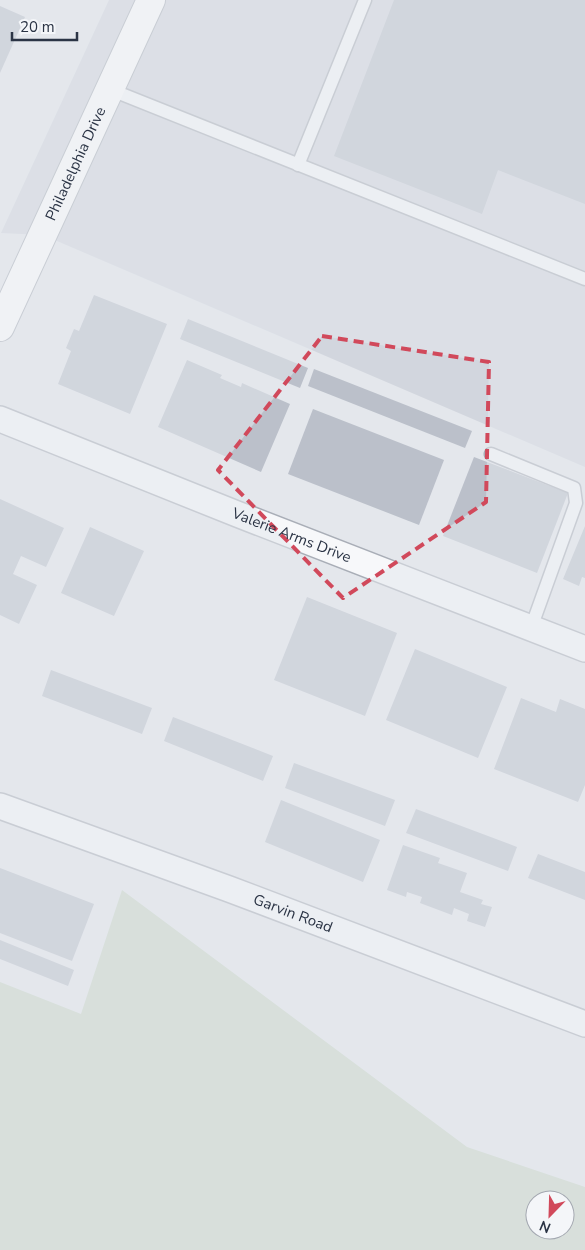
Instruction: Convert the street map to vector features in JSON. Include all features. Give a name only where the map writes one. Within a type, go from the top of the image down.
[{"type":"main road","name":"Philadelphia Drive","points":[[3,314],[151,0]]},
{"type":"street","name":"Valerie Arms Drive","points":[[0,419],[246,518],[585,649]]},
{"type":"street","name":"Garvin Road","points":[[0,806],[238,893],[585,1024]]},
{"type":"lane","points":[[298,164],[365,0]]},
{"type":"lane","points":[[110,89],[585,279]]},
{"type":"lane","points":[[491,454],[574,488],[576,503],[531,628]]},
{"type":"highlighted area","points":[[322,336],[489,362],[486,502],[343,598],[218,470]]},
{"type":"shaded area","points":[[109,0],[585,0],[585,467],[43,235],[1,233]]},
{"type":"green space","points":[[122,890],[467,1147],[585,1187],[585,1250],[0,1250],[0,982],[81,1014]]},
{"type":"building","points":[[394,0],[585,0],[585,204],[498,170],[482,214],[334,156]]},
{"type":"building","points":[[0,6],[25,17],[0,73]]},
{"type":"building","points":[[94,295],[167,324],[130,414],[58,384],[71,351],[66,348],[74,329],[79,331]]},
{"type":"building","points":[[188,319],[308,368],[300,388],[180,339]]},
{"type":"building","points":[[187,360],[222,375],[220,378],[241,387],[242,383],[290,404],[261,472],[158,427]]},
{"type":"building","points":[[314,369],[472,431],[465,448],[308,386]]},
{"type":"building","points":[[313,409],[444,460],[419,525],[288,474]]},
{"type":"building","points":[[474,457],[568,493],[537,573],[443,536]]},
{"type":"building","points":[[0,499],[64,528],[46,567],[21,556],[13,574],[37,585],[19,624],[0,615]]},
{"type":"building","points":[[585,526],[585,578],[582,577],[579,586],[563,579]]},
{"type":"building","points":[[90,527],[144,551],[114,616],[61,593]]},
{"type":"building","points":[[307,597],[397,633],[365,716],[274,680]]},
{"type":"building","points":[[415,649],[507,687],[478,758],[386,720]]},
{"type":"building","points":[[51,670],[152,708],[142,734],[42,696]]},
{"type":"building","points":[[521,698],[556,712],[560,699],[585,709],[585,785],[578,802],[494,769]]},
{"type":"building","points":[[173,717],[273,756],[263,781],[164,741]]},
{"type":"building","points":[[294,763],[395,800],[385,826],[285,788]]},
{"type":"building","points":[[281,800],[380,840],[363,882],[265,842]]},
{"type":"building","points":[[416,809],[517,847],[508,871],[406,833]]},
{"type":"building","points":[[403,845],[440,858],[438,863],[467,873],[460,892],[483,900],[481,904],[492,907],[485,927],[467,921],[469,914],[454,908],[452,915],[420,903],[422,897],[407,892],[406,897],[387,890]]},
{"type":"building","points":[[538,854],[585,872],[585,900],[528,878]]},
{"type":"building","points":[[0,868],[94,904],[72,961],[0,933]]},
{"type":"building","points":[[0,940],[74,970],[68,986],[0,959]]}]
